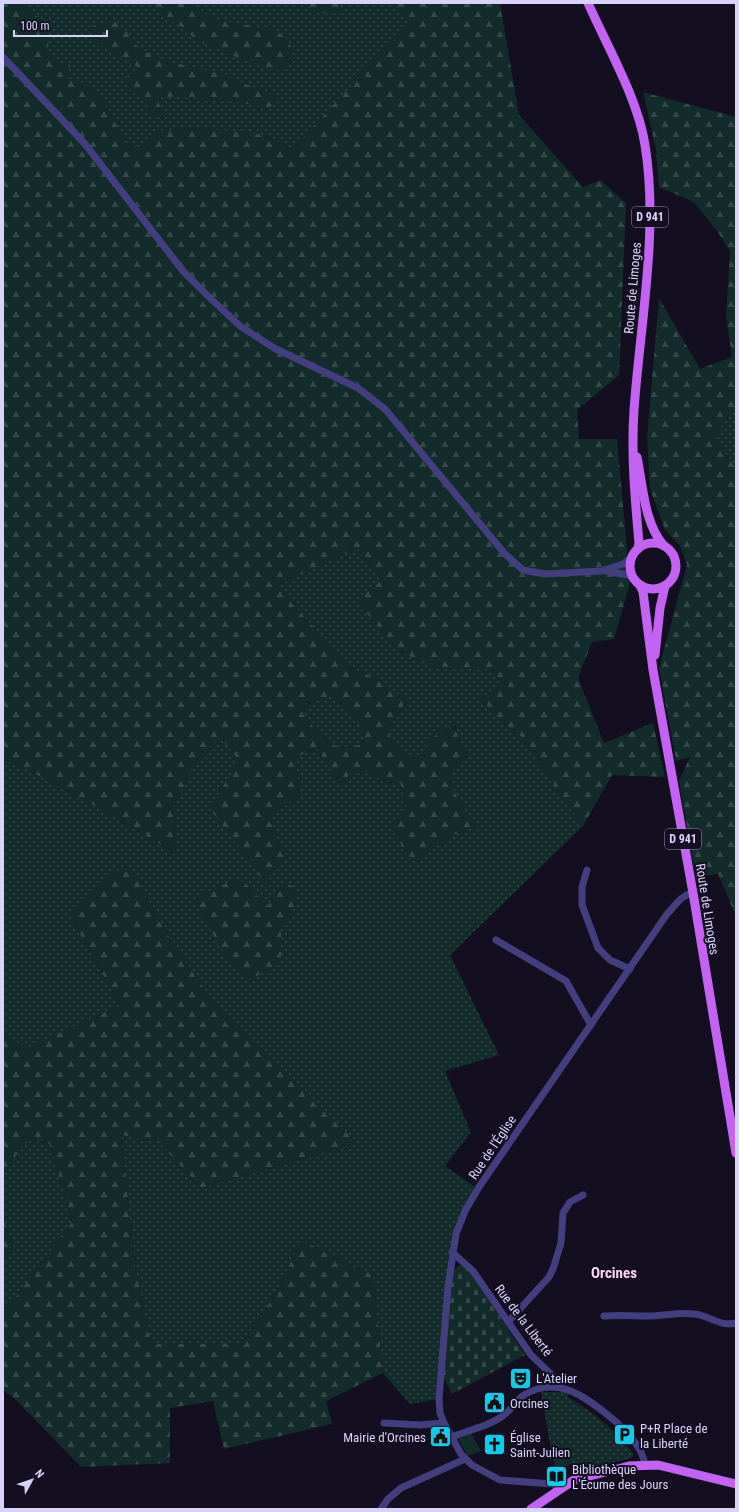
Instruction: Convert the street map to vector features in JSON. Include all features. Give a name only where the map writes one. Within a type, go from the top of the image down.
[{"type":"main road","name":"Route de Limoges","points":[[588,3],[630,96],[645,144],[649,176],[650,223],[634,411],[632,463],[639,543],[638,549]]},
{"type":"main road","name":"Route de Limoges","points":[[633,442],[645,504],[658,539],[664,546]]},
{"type":"main road","points":[[650,544],[664,546],[670,551],[676,566],[671,581],[665,586],[652,589],[640,585],[633,576],[630,567],[632,557],[638,549],[650,544]]},
{"type":"main road","name":"Route de Limoges","points":[[640,585],[643,592],[653,670],[693,893],[736,1153]]},
{"type":"main road","name":"Route de Limoges","points":[[653,670],[660,608],[665,586]]},
{"type":"main road","points":[[532,1509],[561,1488],[583,1476],[644,1464],[658,1465],[736,1484]]},
{"type":"street","points":[[3,57],[85,144],[183,271],[210,298],[240,326],[274,348],[358,388],[385,409],[505,554],[523,570],[545,574],[602,571],[633,576]]},
{"type":"street","points":[[602,571],[623,564],[632,557]]},
{"type":"street","points":[[587,870],[582,887],[582,905],[598,948],[610,960],[630,969]]},
{"type":"street","name":"Rue de l'Église","points":[[465,1459],[444,1423],[440,1413],[438,1399],[452,1252],[456,1234],[475,1193],[667,914],[687,894],[693,893]]},
{"type":"street","points":[[496,940],[566,981],[591,1025]]},
{"type":"street","points":[[508,1322],[549,1276],[553,1269],[561,1244],[564,1213],[570,1202],[582,1195]]},
{"type":"street","name":"Rue de la Liberté","points":[[452,1252],[473,1271],[531,1355],[559,1382],[561,1387],[571,1390],[582,1397],[619,1424],[642,1453],[644,1464]]},
{"type":"street","points":[[604,1316],[624,1314],[648,1316],[700,1314],[714,1322],[736,1323]]},
{"type":"street","points":[[452,1436],[496,1420],[505,1414],[524,1395],[538,1389],[561,1387]]},
{"type":"street","points":[[384,1422],[390,1424],[420,1425],[444,1423]]},
{"type":"street","points":[[381,1509],[388,1499],[401,1488],[465,1459],[500,1480],[552,1484],[561,1488]]},
{"type":"green space","points":[[3,3],[393,3],[412,20],[292,150],[265,135],[155,133],[141,148],[110,139]]},
{"type":"green space","points":[[3,3],[24,3],[24,7],[33,13],[43,23],[47,33],[51,56],[56,60],[70,66],[68,73],[69,79],[94,89],[105,104],[126,144],[141,148],[155,133],[192,127],[265,135],[292,150],[411,20],[393,3],[500,3],[519,115],[583,187],[600,180],[626,203],[619,375],[577,410],[579,439],[617,439],[630,583],[614,639],[592,642],[578,678],[604,743],[653,723],[665,777],[612,775],[583,826],[521,736],[501,722],[481,698],[505,684],[491,670],[431,667],[396,649],[357,601],[381,580],[357,548],[276,586],[351,668],[376,678],[407,701],[386,731],[408,759],[426,754],[427,743],[445,727],[454,725],[460,742],[468,755],[449,772],[453,790],[476,826],[453,835],[413,861],[404,852],[392,824],[407,808],[400,782],[386,783],[370,772],[351,772],[341,787],[317,748],[296,757],[299,794],[270,819],[285,859],[265,883],[210,808],[233,770],[240,762],[220,736],[199,758],[174,805],[176,854],[115,817],[17,764],[3,760]],"holes":[[[334,696],[360,726],[365,739],[359,745],[339,748],[322,737],[302,713],[312,701]]]},
{"type":"green space","points":[[148,3],[190,3],[213,19],[269,29],[284,35],[294,52],[284,68],[275,71],[259,66],[197,41],[185,29],[156,11]]},
{"type":"green space","points":[[295,3],[338,3],[341,13],[321,13]]},
{"type":"green space","points":[[114,21],[125,29],[134,44],[150,54],[166,61],[218,73],[275,96],[274,105],[267,108],[229,100],[156,96],[163,113],[160,117],[152,116],[146,103],[129,89],[125,79],[132,72],[141,74],[136,66],[107,50],[92,38],[93,26]]},
{"type":"green space","points":[[643,92],[736,117],[736,408],[713,437],[736,467],[736,916],[718,874],[696,877],[679,781],[690,757],[676,761],[659,668],[687,565],[680,546],[665,530],[650,489],[647,437],[659,298],[700,369],[732,357],[726,316],[730,251],[717,231],[694,202],[659,187],[656,150]]},
{"type":"green space","points":[[736,408],[736,467],[712,437]]},
{"type":"green space","points":[[357,548],[381,580],[357,601],[396,649],[431,667],[490,669],[505,684],[481,698],[501,722],[521,736],[583,826],[450,955],[499,1055],[445,1071],[471,1132],[445,1166],[478,1189],[456,1234],[439,1399],[410,1404],[383,1373],[373,1275],[301,1240],[276,1293],[242,1343],[151,1344],[135,1266],[121,1135],[158,1141],[201,1188],[357,1143],[210,998],[165,931],[131,869],[69,914],[120,1005],[27,1049],[3,1034],[3,760],[17,764],[115,817],[175,854],[174,805],[199,758],[220,736],[240,762],[233,770],[285,859],[270,819],[299,794],[296,757],[317,748],[341,786],[351,772],[370,772],[386,783],[400,782],[407,808],[413,861],[453,835],[475,826],[452,790],[449,772],[468,755],[460,742],[455,725],[426,754],[408,759],[386,731],[407,702],[376,678],[351,668],[276,586]]},
{"type":"green space","points":[[334,696],[360,726],[365,739],[359,745],[339,748],[322,737],[302,713],[312,701]]},
{"type":"green space","points":[[131,869],[165,931],[210,998],[357,1143],[201,1188],[158,1141],[121,1135],[135,1266],[151,1344],[242,1343],[276,1293],[301,1240],[373,1275],[383,1373],[326,1401],[332,1424],[224,1449],[213,1401],[170,1408],[170,1463],[81,1467],[14,1398],[3,1390],[3,1314],[72,1222],[50,1144],[30,1139],[3,1171],[3,1034],[27,1048],[120,1005],[69,914],[113,871]]},
{"type":"green space","points":[[234,880],[245,883],[267,906],[285,884],[297,887],[293,909],[281,927],[281,956],[274,968],[247,980],[221,949],[197,906],[199,895]]},
{"type":"green space","points":[[30,1139],[50,1144],[72,1222],[3,1314],[3,1256],[15,1251],[3,1218],[3,1171]]},
{"type":"green space","points":[[3,1218],[15,1251],[3,1256]]},
{"type":"green space","points":[[462,1264],[470,1272],[525,1355],[452,1394],[442,1375],[453,1270]]},
{"type":"green space","points":[[541,1392],[570,1392],[568,1397],[596,1416],[619,1436],[634,1454],[632,1458],[581,1470],[574,1463],[566,1466],[570,1459],[566,1446],[551,1450]]},
{"type":"green space","points":[[471,1433],[481,1451],[468,1456],[458,1439]]},
{"type":"green space","points":[[566,1446],[570,1459],[566,1466],[555,1468],[551,1450]]},
{"type":"place","name":"L'Atelier","points":[[521,1378]]},
{"type":"place","name":"Orcines","points":[[495,1403]]},
{"type":"place","name":"P+R Place de la Liberté","points":[[624,1435]]},
{"type":"place","name":"Mairie d'Orcines","points":[[441,1437]]},
{"type":"place","name":"Église Saint-Julien","points":[[495,1444]]},
{"type":"place","name":"Bibliothèque L'Écume des Jours","points":[[556,1476]]},
{"type":"district","name":"Orcines","points":[[614,1273]]}]
